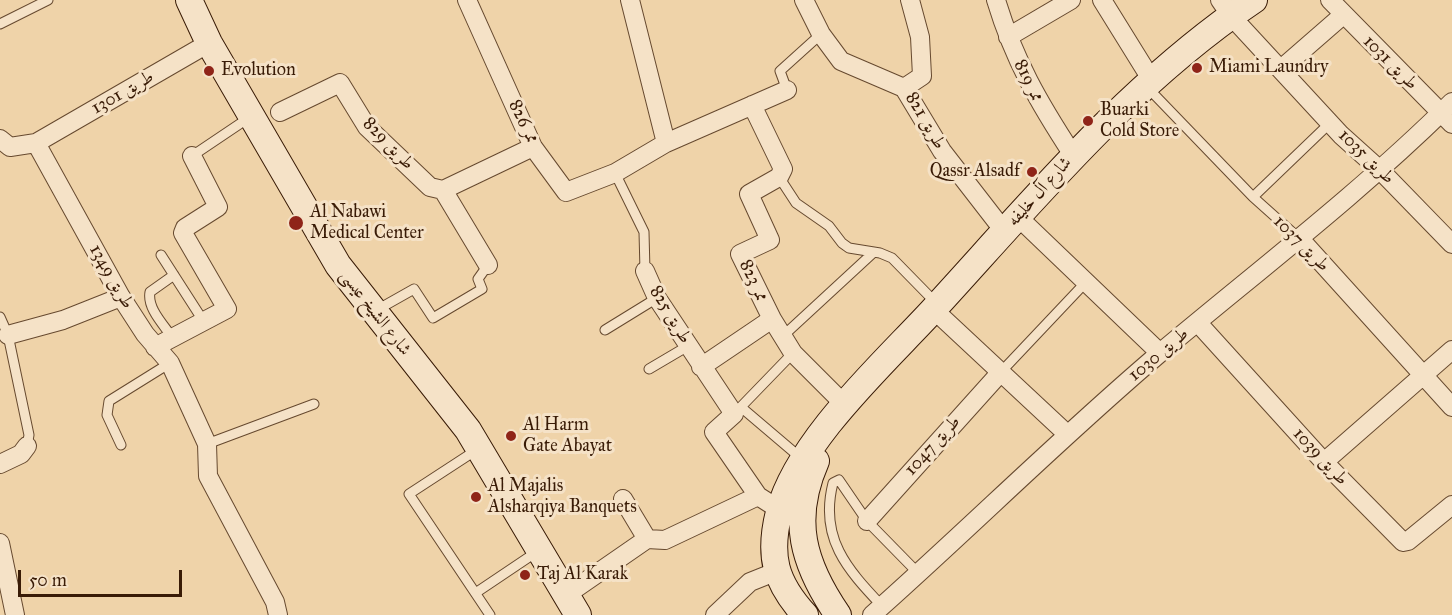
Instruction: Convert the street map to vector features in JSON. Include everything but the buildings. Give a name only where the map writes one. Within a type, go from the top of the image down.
[{"type":"street","name":"شارع الشيخ عيسى","points":[[189,0],[209,43],[338,265],[480,448],[572,605]]},
{"type":"street","name":"ممر 826","points":[[467,0],[533,147],[566,192],[615,173]]},
{"type":"street","points":[[630,0],[666,143]]},
{"type":"street","points":[[804,0],[820,34],[841,61],[904,88]]},
{"type":"street","name":"طريق 821","points":[[910,0],[920,38],[922,76],[904,88],[942,151],[1011,224]]},
{"type":"street","name":"ممر 819","points":[[996,0],[1008,38],[1036,99],[1073,155]]},
{"type":"street","points":[[1008,38],[1071,0]]},
{"type":"street","points":[[1102,0],[1148,82]]},
{"type":"street","name":"شارع آل خليفه","points":[[775,572],[773,552],[780,510],[804,460],[845,405],[1073,155],[1225,8],[1254,0]]},
{"type":"street","name":"طريق 1031","points":[[1330,0],[1343,15],[1448,113]]},
{"type":"street","name":"طريق 1035","points":[[1225,8],[1330,123],[1381,171],[1452,244]]},
{"type":"street","points":[[1281,69],[1343,15]]},
{"type":"street","name":"طريق 1301","points":[[36,143],[209,43]]},
{"type":"street","name":"طريق 829","points":[[280,112],[340,83],[368,127],[430,187],[443,190],[488,265]]},
{"type":"street","points":[[615,173],[666,143],[787,90]]},
{"type":"street","points":[[752,105],[782,164],[782,174],[778,177]]},
{"type":"street","name":"طريق 1030","points":[[877,611],[1067,434],[1160,353],[1301,240],[1448,113]]},
{"type":"street","points":[[0,139],[10,147],[36,143]]},
{"type":"street","name":"طريق 1349","points":[[36,143],[121,297],[155,347],[170,363],[207,444],[208,476],[275,602],[278,615]]},
{"type":"street","points":[[443,190],[533,147]]},
{"type":"street","points":[[155,347],[227,309],[183,232],[185,228],[219,207],[192,156]]},
{"type":"street","name":"ممر 823","points":[[778,177],[749,194],[770,240],[740,254],[772,320],[793,353],[845,405]]},
{"type":"street","points":[[1011,224],[1086,282],[1160,353]]},
{"type":"street","name":"طريق 1037","points":[[1301,240],[1452,408]]},
{"type":"street","name":"طريق 825","points":[[645,271],[657,298],[701,367],[738,411]]},
{"type":"street","points":[[8,336],[63,320],[121,297]]},
{"type":"street","points":[[935,307],[1000,373],[1067,434]]},
{"type":"street","points":[[701,367],[772,320]]},
{"type":"street","name":"طريق 1039","points":[[1198,323],[1324,462],[1403,542],[1408,542],[1452,505]]},
{"type":"street","points":[[1324,462],[1452,350]]},
{"type":"street","name":"طريق 1047","points":[[867,521],[1000,373]]},
{"type":"street","name":"شارع آل خليفه","points":[[837,615],[821,591],[805,549],[803,515],[807,483],[845,405]]},
{"type":"street","points":[[738,411],[714,432],[758,496],[780,510]]},
{"type":"street","points":[[0,464],[21,454],[27,446]]},
{"type":"street","points":[[572,605],[647,539],[665,540],[758,496]]},
{"type":"street","points":[[623,499],[647,539]]},
{"type":"street","points":[[0,543],[15,615]]},
{"type":"street","points":[[715,615],[750,582],[775,572],[800,578],[821,591]]},
{"type":"street","points":[[775,572],[787,593],[805,615]]},
{"type":"lane","points":[[0,24],[48,0]]},
{"type":"lane","points":[[787,90],[780,71],[820,34]]},
{"type":"lane","name":"طريق 1037","points":[[1148,82],[1253,197],[1301,240]]},
{"type":"lane","points":[[192,156],[252,116]]},
{"type":"lane","points":[[1253,197],[1330,123]]},
{"type":"lane","name":"طريق 825","points":[[615,173],[644,232],[645,271]]},
{"type":"lane","points":[[778,177],[796,203],[829,226],[842,243],[856,250],[874,252],[892,258],[935,307]]},
{"type":"lane","points":[[783,336],[874,252]]},
{"type":"lane","points":[[161,255],[204,322]]},
{"type":"lane","name":"طريق 829","points":[[373,312],[414,289],[433,318],[482,289],[478,279],[488,265]]},
{"type":"lane","points":[[172,337],[151,306],[149,296],[150,292],[174,275]]},
{"type":"lane","points":[[1000,373],[1086,282]]},
{"type":"lane","points":[[605,330],[657,298]]},
{"type":"lane","points":[[0,316],[8,336],[29,435],[27,446]]},
{"type":"lane","points":[[649,369],[688,346]]},
{"type":"lane","points":[[738,411],[793,353]]},
{"type":"lane","points":[[121,445],[107,415],[109,401],[170,363]]},
{"type":"lane","points":[[207,444],[314,404]]},
{"type":"lane","name":"طريق 825","points":[[738,411],[804,460]]},
{"type":"lane","points":[[480,448],[409,495],[477,592],[490,615]]},
{"type":"lane","points":[[877,611],[836,548],[830,522],[833,483],[839,480],[867,521],[918,573]]},
{"type":"lane","points":[[477,592],[540,550]]},
{"type":"place","name":"Miami Laundry","points":[[1197,68]]},
{"type":"place","name":"Evolution","points":[[209,71]]},
{"type":"place","name":"Buarki Cold Store","points":[[1088,121]]},
{"type":"place","name":"Qassr Alsadf","points":[[1032,172]]},
{"type":"place","name":"Al Nabawi Medical Center","points":[[296,223]]},
{"type":"place","name":"Al Harm Gate Abayat","points":[[511,436]]},
{"type":"place","name":"Al Majalis Alsharqiya Banquets","points":[[476,497]]},
{"type":"place","name":"Taj Al Karak","points":[[525,575]]}]
